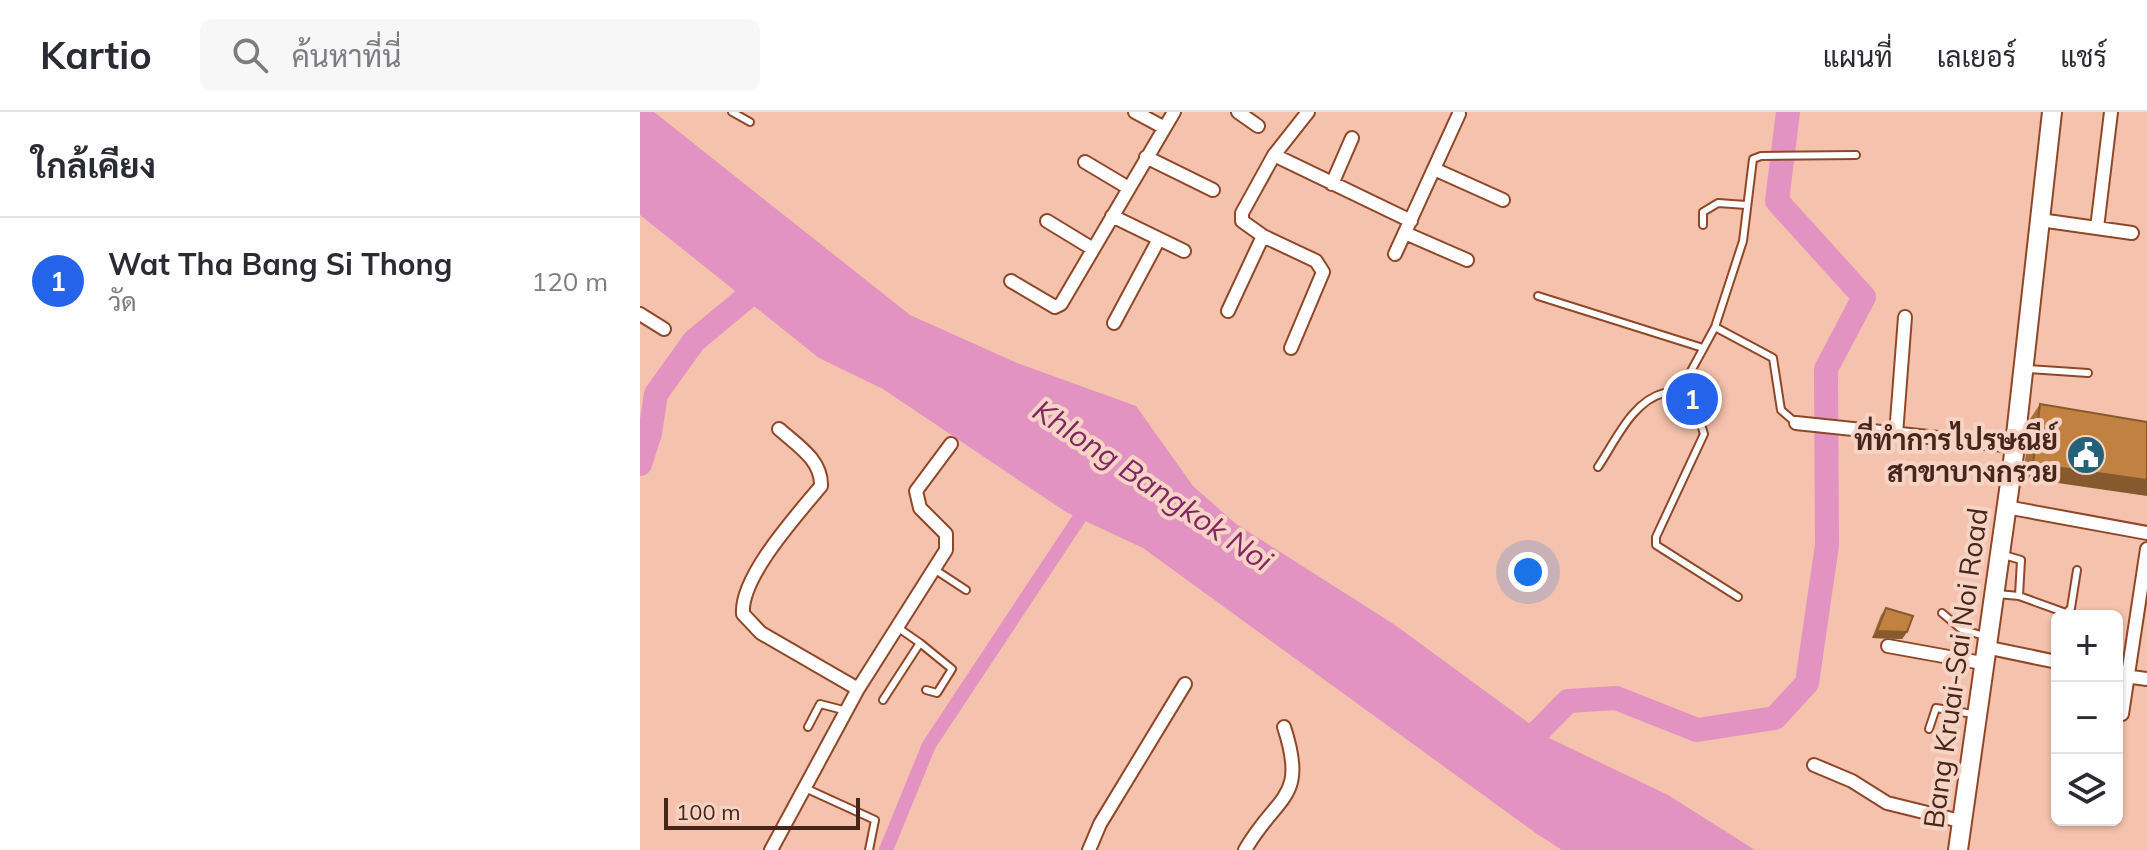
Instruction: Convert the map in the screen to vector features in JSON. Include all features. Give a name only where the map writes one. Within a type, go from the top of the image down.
[{"type":"main road","name":"Bang Kruai-Sai Noi Road","points":[[1958,850],[1974,714],[2014,446],[2024,412],[2022,368],[2052,112]]},
{"type":"street","points":[[1135,112],[1163,127]]},
{"type":"street","points":[[1011,281],[1055,307],[1064,300],[1127,187],[1174,112]]},
{"type":"street","points":[[1238,112],[1258,126]]},
{"type":"street","points":[[1291,348],[1323,272],[1316,261],[1263,236],[1242,221],[1242,213],[1274,155],[1308,112]]},
{"type":"street","points":[[2097,228],[2111,112]]},
{"type":"street","points":[[1395,254],[1459,114]]},
{"type":"street","points":[[1332,184],[1352,138]]},
{"type":"street","points":[[1274,155],[1373,203],[1467,260]]},
{"type":"street","points":[[1146,157],[1213,190]]},
{"type":"street","points":[[1085,162],[1127,187]]},
{"type":"street","points":[[1434,169],[1503,200]]},
{"type":"street","points":[[1112,216],[1184,251]]},
{"type":"street","points":[[2040,220],[2132,233]]},
{"type":"street","points":[[1047,221],[1093,249]]},
{"type":"street","points":[[1228,311],[1263,236]]},
{"type":"street","points":[[1114,323],[1159,239]]},
{"type":"street","points":[[640,314],[664,329]]},
{"type":"street","points":[[1896,434],[1905,317]]},
{"type":"street","points":[[1802,423],[2014,446]]},
{"type":"street","points":[[779,429],[813,460],[821,477],[821,486],[768,555],[746,593],[743,614],[754,626],[858,689]]},
{"type":"street","points":[[771,850],[858,689],[946,550],[946,534],[920,508],[916,491],[951,444]]},
{"type":"street","points":[[2006,507],[2147,533]]},
{"type":"street","points":[[2147,549],[2123,676],[2147,679]]},
{"type":"street","points":[[1888,646],[1985,649],[2051,661]]},
{"type":"street","points":[[1089,850],[1100,824],[1185,684]]},
{"type":"street","points":[[1245,850],[1294,781],[1295,760],[1284,727]]},
{"type":"street","points":[[1814,765],[1852,781],[1887,803],[1960,821]]},
{"type":"lane","points":[[732,112],[750,122]]},
{"type":"lane","points":[[1677,397],[1715,327],[1743,241],[1752,162],[1756,157],[1856,155]]},
{"type":"lane","points":[[1703,225],[1703,212],[1718,203],[1746,205]]},
{"type":"lane","points":[[1538,296],[1703,348]]},
{"type":"lane","points":[[1715,327],[1773,358],[1781,410],[1802,423]]},
{"type":"lane","points":[[2022,368],[2088,373]]},
{"type":"lane","points":[[1598,467],[1637,409],[1648,399],[1664,393],[1677,397],[1697,412],[1704,434],[1655,541],[1662,550],[1738,597]]},
{"type":"lane","points":[[1999,555],[2021,560],[2019,596]]},
{"type":"lane","points":[[934,569],[966,590]]},
{"type":"lane","points":[[1994,594],[2019,596],[2066,613],[2071,608],[2077,570]]},
{"type":"lane","points":[[1942,613],[1985,649]]},
{"type":"lane","points":[[897,627],[952,669],[937,693],[926,690]]},
{"type":"lane","points":[[883,700],[920,643]]},
{"type":"lane","points":[[808,727],[820,704],[847,711]]},
{"type":"lane","points":[[1929,729],[1936,708],[1974,714]]},
{"type":"lane","points":[[805,788],[875,820],[869,850]]},
{"type":"water","name":"Khlong Bangkok Noi","points":[[640,112],[654,112],[910,315],[1017,363],[1136,406],[1193,486],[1236,524],[1395,625],[1549,738],[1668,795],[1755,850],[1562,850],[1537,834],[1143,548],[1066,512],[883,389],[819,358],[640,215]]},
{"type":"building","name":"ที่ทำการไปรษณีย์ สาขาบางกรวย","points":[[2040,404],[2147,422],[2147,480],[2033,464]]},
{"type":"building","points":[[1886,608],[1913,616],[1907,632],[1877,631]]},
{"type":"waterway","points":[[1518,752],[1568,701],[1616,698],[1697,730],[1775,718],[1807,683],[1827,545],[1826,369],[1864,297],[1777,201],[1788,112]]},
{"type":"waterway","points":[[640,464],[650,433],[656,394],[694,341],[770,278]]},
{"type":"waterway","points":[[886,850],[929,745],[1088,505]]},
{"type":"place","name":"Wat Tha Bang Si Thong","points":[[1692,399]]},
{"type":"place","name":"ที่ทำการไปรษณีย์ สาขาบางกรวย","points":[[2086,455]]}]
